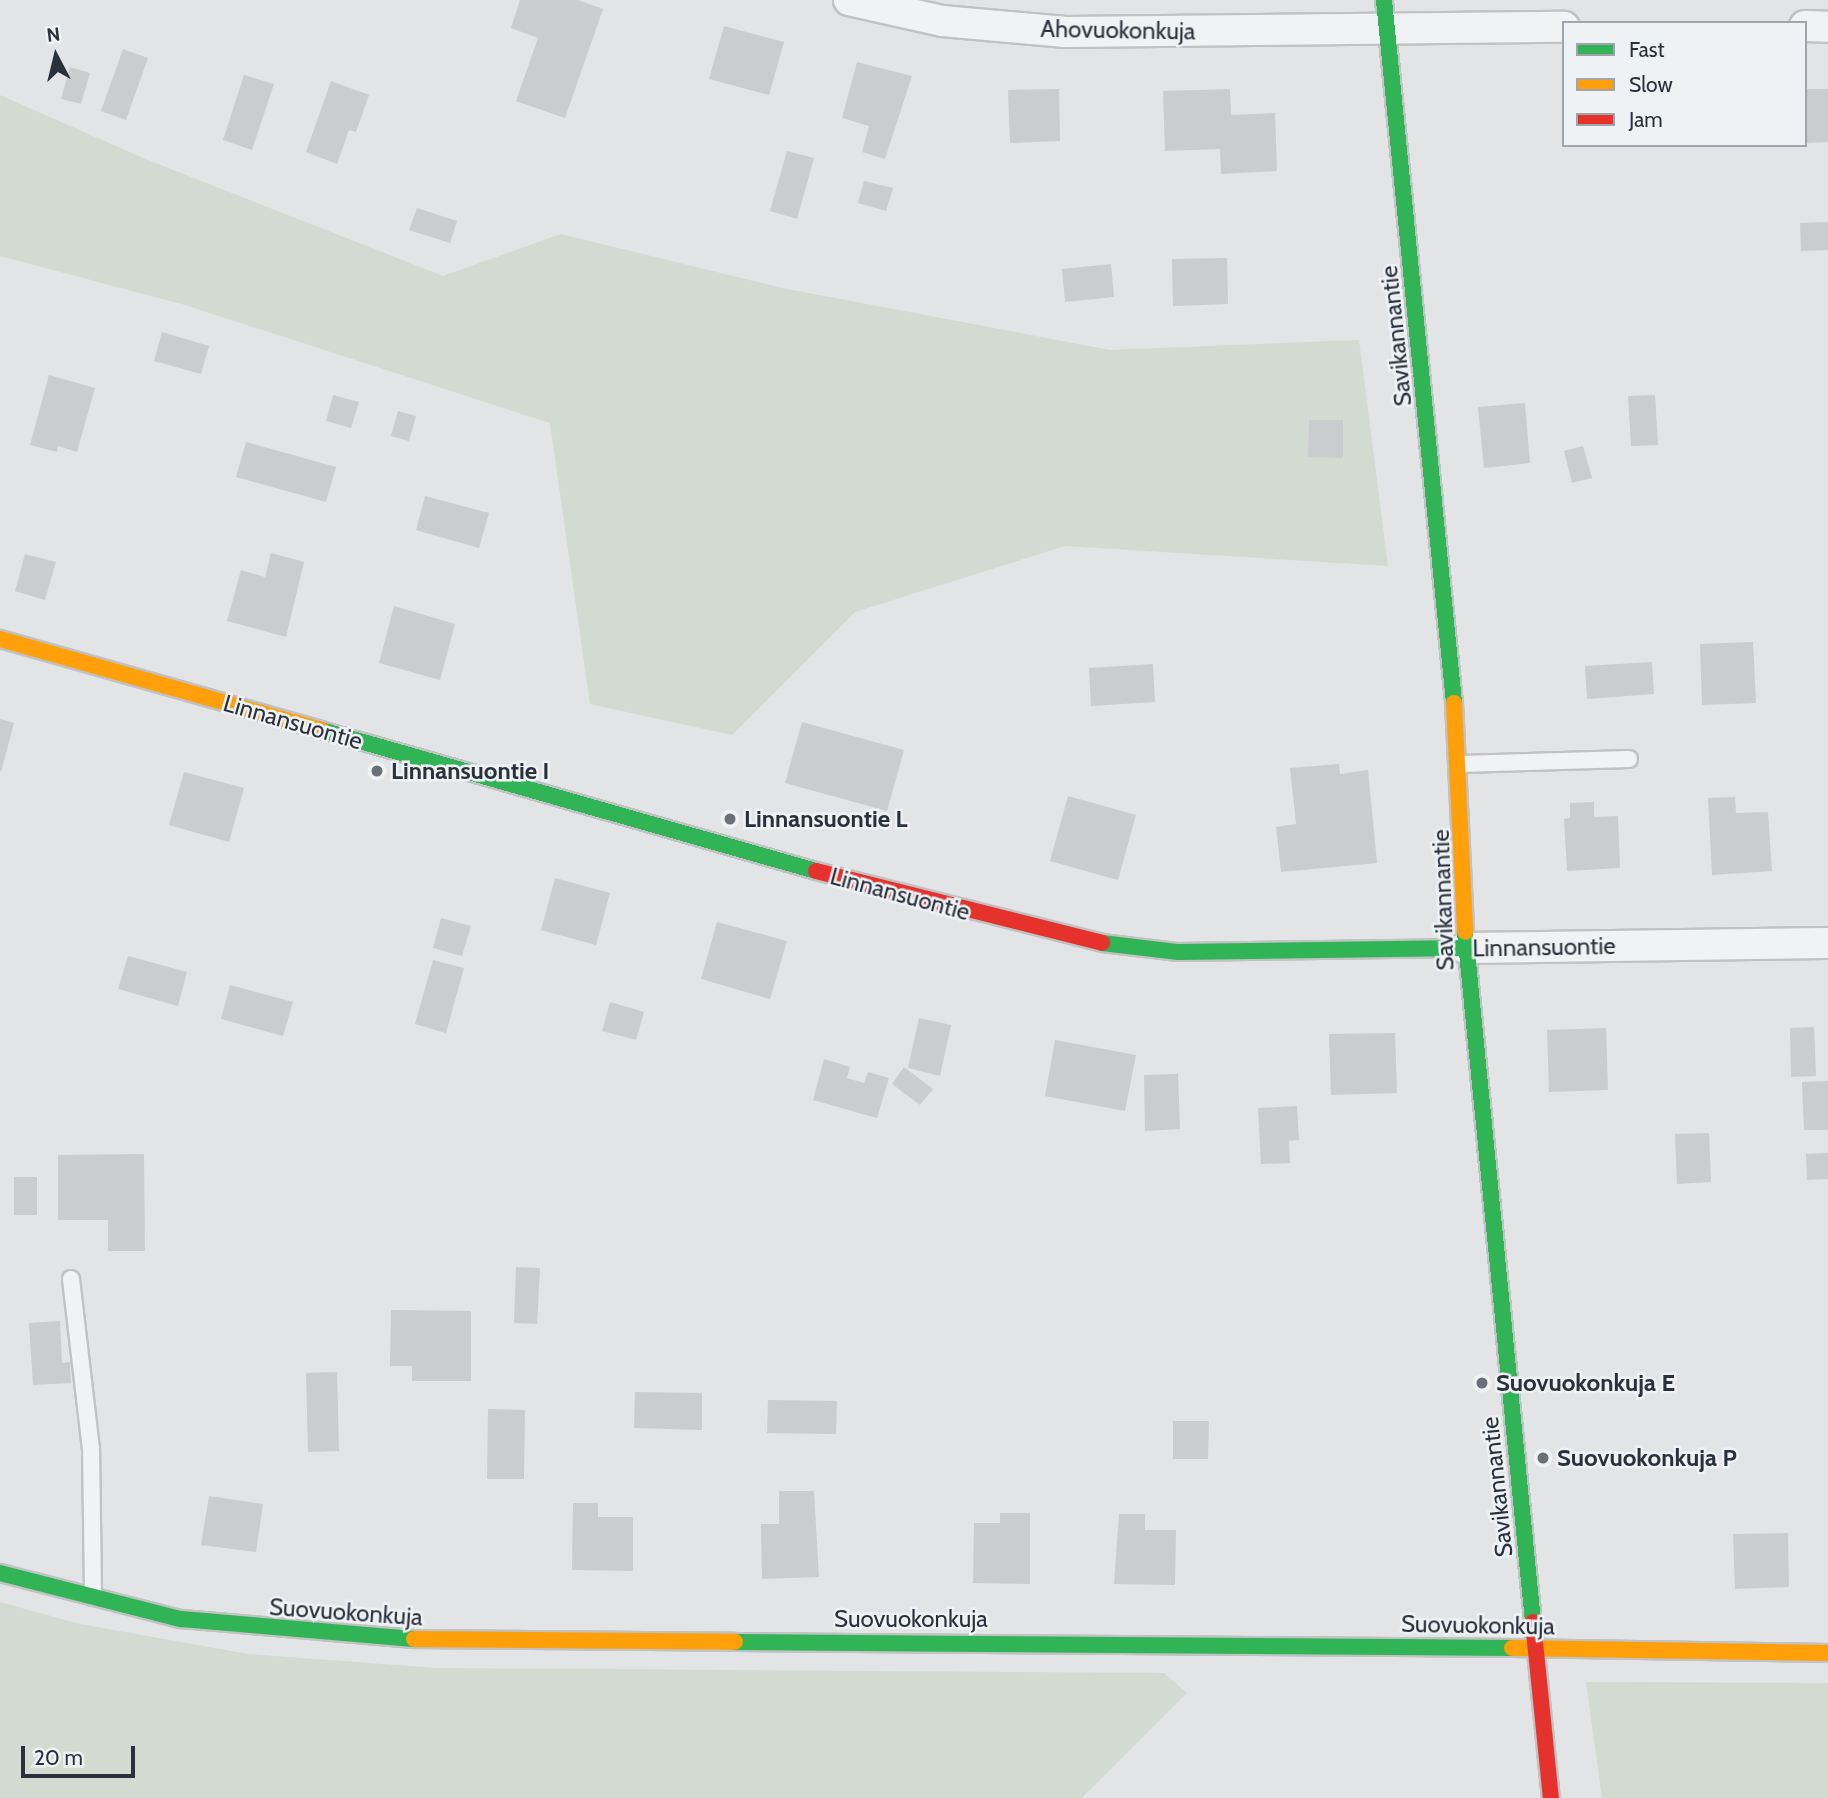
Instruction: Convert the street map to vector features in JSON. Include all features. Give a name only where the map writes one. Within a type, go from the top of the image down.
[{"type":"street","name":"Ahovuokonkuja","points":[[849,0],[942,21],[1066,32],[1390,31],[1562,27]]},
{"type":"street","name":"Savikannantie","points":[[1384,0],[1390,31],[1460,764],[1465,948],[1551,1798]]},
{"type":"street","points":[[1807,26],[1828,27]]},
{"type":"street","name":"Linnansuontie","points":[[0,639],[926,902],[1083,941],[1178,952],[1251,953],[1828,943]]},
{"type":"street","name":"Suovuokonkuja","points":[[0,1573],[93,1600],[181,1619],[256,1628],[433,1640],[1536,1648],[1828,1653]]},
{"type":"lane","points":[[1460,764],[1629,758]]},
{"type":"lane","points":[[71,1279],[91,1448],[93,1600]]},
{"type":"shaded area","points":[[0,95],[143,158],[443,276],[561,234],[782,288],[1110,350],[1359,340],[1388,566],[1065,546],[855,612],[732,735],[590,704],[550,423],[185,305],[0,256]]},
{"type":"shaded area","points":[[0,1602],[80,1624],[248,1654],[436,1668],[1164,1673],[1187,1693],[1082,1798],[0,1798]]},
{"type":"shaded area","points":[[1586,1682],[1828,1683],[1828,1798],[1602,1798]]},
{"type":"building","points":[[520,0],[578,0],[603,9],[565,118],[516,101],[538,38],[511,28]]},
{"type":"building","points":[[724,26],[784,42],[769,95],[709,79]]},
{"type":"building","points":[[123,49],[148,58],[126,120],[101,111]]},
{"type":"building","points":[[857,62],[912,76],[885,159],[862,152],[869,126],[842,118]]},
{"type":"building","points":[[70,67],[90,73],[81,104],[61,99]]},
{"type":"building","points":[[244,75],[274,84],[252,150],[223,140]]},
{"type":"building","points":[[331,81],[369,95],[356,132],[349,130],[337,164],[306,152]]},
{"type":"building","points":[[1059,89],[1060,141],[1010,143],[1008,90]]},
{"type":"building","points":[[1230,89],[1231,115],[1275,113],[1277,171],[1221,174],[1220,149],[1165,151],[1163,91]]},
{"type":"building","points":[[1807,89],[1828,89],[1828,142],[1807,143]]},
{"type":"building","points":[[787,151],[814,158],[797,219],[770,211]]},
{"type":"building","points":[[864,181],[893,188],[886,211],[858,203]]},
{"type":"building","points":[[417,208],[457,221],[450,243],[409,230]]},
{"type":"building","points":[[1828,222],[1828,250],[1801,251],[1800,223]]},
{"type":"building","points":[[1227,258],[1228,304],[1173,306],[1172,259]]},
{"type":"building","points":[[1111,264],[1114,297],[1065,302],[1062,269]]},
{"type":"building","points":[[162,332],[209,346],[201,374],[154,361]]},
{"type":"building","points":[[49,375],[95,388],[77,452],[58,446],[57,452],[30,445]]},
{"type":"building","points":[[333,395],[359,402],[351,428],[326,421]]},
{"type":"building","points":[[1655,395],[1658,445],[1631,446],[1628,396]]},
{"type":"building","points":[[1525,403],[1530,463],[1484,468],[1478,407]]},
{"type":"building","points":[[398,411],[416,416],[409,441],[391,436]]},
{"type":"building","points":[[1309,420],[1343,420],[1343,458],[1308,457]]},
{"type":"building","points":[[246,442],[336,467],[326,502],[236,477]]},
{"type":"building","points":[[1583,446],[1592,478],[1572,483],[1564,451]]},
{"type":"building","points":[[425,496],[489,513],[479,548],[416,530]]},
{"type":"building","points":[[271,553],[304,562],[286,637],[227,621],[241,570],[265,577]]},
{"type":"building","points":[[25,554],[56,562],[45,600],[15,591]]},
{"type":"building","points":[[394,606],[455,624],[440,680],[379,663]]},
{"type":"building","points":[[1753,642],[1756,703],[1702,705],[1700,644]]},
{"type":"building","points":[[1652,662],[1654,694],[1587,699],[1585,666]]},
{"type":"building","points":[[1153,664],[1155,702],[1091,706],[1089,668]]},
{"type":"building","points":[[0,719],[14,723],[1,772],[0,771]]},
{"type":"building","points":[[802,722],[904,750],[887,811],[785,783]]},
{"type":"building","points":[[1339,764],[1340,774],[1368,770],[1377,863],[1281,872],[1276,827],[1296,824],[1290,768]]},
{"type":"building","points":[[184,772],[244,788],[229,842],[169,825]]},
{"type":"building","points":[[1068,796],[1136,815],[1118,880],[1050,861]]},
{"type":"building","points":[[1735,797],[1736,813],[1768,812],[1772,871],[1712,875],[1708,798]]},
{"type":"building","points":[[1594,802],[1594,817],[1618,816],[1620,868],[1567,871],[1564,819],[1570,818],[1570,803]]},
{"type":"building","points":[[555,878],[610,893],[596,945],[541,930]]},
{"type":"building","points":[[441,918],[471,926],[462,956],[433,948]]},
{"type":"building","points":[[717,922],[787,941],[770,999],[701,979]]},
{"type":"building","points":[[128,956],[187,972],[178,1006],[118,989]]},
{"type":"building","points":[[433,960],[464,968],[446,1033],[415,1024]]},
{"type":"building","points":[[230,985],[293,1002],[283,1036],[221,1019]]},
{"type":"building","points":[[610,1002],[644,1012],[636,1040],[602,1031]]},
{"type":"building","points":[[919,1018],[951,1025],[940,1076],[908,1068]]},
{"type":"building","points":[[1814,1027],[1816,1076],[1791,1077],[1790,1028]]},
{"type":"building","points":[[1606,1028],[1608,1090],[1549,1092],[1547,1030]]},
{"type":"building","points":[[1395,1033],[1397,1093],[1331,1095],[1329,1034]]},
{"type":"building","points":[[1055,1040],[1136,1055],[1125,1111],[1045,1096]]},
{"type":"building","points":[[824,1059],[850,1067],[847,1078],[864,1083],[868,1072],[889,1078],[877,1118],[813,1100]]},
{"type":"building","points":[[904,1067],[933,1089],[920,1105],[892,1084]]},
{"type":"building","points":[[1178,1074],[1180,1129],[1145,1131],[1144,1075]]},
{"type":"building","points":[[1828,1081],[1828,1130],[1804,1130],[1802,1082]]},
{"type":"building","points":[[1297,1106],[1299,1140],[1289,1141],[1290,1163],[1261,1164],[1258,1108]]},
{"type":"building","points":[[1709,1133],[1711,1182],[1677,1184],[1675,1134]]},
{"type":"building","points":[[1828,1153],[1828,1179],[1807,1180],[1806,1154]]},
{"type":"building","points":[[144,1154],[145,1251],[108,1251],[108,1220],[58,1220],[58,1155]]},
{"type":"building","points":[[14,1177],[37,1177],[37,1215],[14,1215]]},
{"type":"building","points":[[516,1267],[540,1268],[537,1324],[514,1323]]},
{"type":"building","points":[[391,1310],[471,1311],[471,1381],[412,1381],[412,1366],[390,1366]]},
{"type":"building","points":[[60,1321],[62,1363],[70,1362],[71,1383],[33,1385],[29,1323]]},
{"type":"building","points":[[337,1372],[339,1451],[308,1452],[306,1373]]},
{"type":"building","points":[[635,1392],[702,1393],[702,1430],[634,1428]]},
{"type":"building","points":[[768,1400],[837,1401],[836,1434],[767,1433]]},
{"type":"building","points":[[488,1409],[525,1410],[524,1479],[487,1479]]},
{"type":"building","points":[[1173,1421],[1209,1421],[1208,1459],[1173,1459]]},
{"type":"building","points":[[779,1491],[814,1491],[819,1577],[762,1579],[761,1524],[779,1524]]},
{"type":"building","points":[[209,1496],[263,1504],[256,1552],[201,1545]]},
{"type":"building","points":[[573,1503],[598,1503],[598,1517],[633,1517],[633,1571],[572,1570]]},
{"type":"building","points":[[1000,1513],[1030,1513],[1030,1584],[973,1583],[974,1523],[1000,1523]]},
{"type":"building","points":[[1119,1514],[1145,1514],[1145,1530],[1176,1530],[1175,1585],[1114,1584]]},
{"type":"building","points":[[1788,1533],[1789,1587],[1735,1589],[1733,1534]]},
{"type":"traffic: fast","points":[[1384,0],[1454,703]]},
{"type":"traffic: fast","points":[[321,730],[816,871]]},
{"type":"traffic: fast","points":[[1465,932],[1533,1622]]},
{"type":"traffic: fast","points":[[1102,943],[1178,952],[1465,948]]},
{"type":"traffic: fast","points":[[0,1573],[181,1619],[414,1639]]},
{"type":"traffic: fast","points":[[735,1642],[1512,1648]]},
{"type":"traffic: slow","points":[[0,639],[321,730]]},
{"type":"traffic: slow","points":[[1454,703],[1465,932]]},
{"type":"traffic: slow","points":[[414,1639],[735,1642]]},
{"type":"traffic: slow","points":[[1512,1648],[1828,1653]]},
{"type":"traffic: jam","points":[[816,871],[1102,943]]},
{"type":"traffic: jam","points":[[1533,1622],[1551,1798]]},
{"type":"place","name":"Linnansuontie I","points":[[377,771]]},
{"type":"place","name":"Linnansuontie L","points":[[730,819]]},
{"type":"place","name":"Suovuokonkuja E","points":[[1482,1383]]},
{"type":"place","name":"Suovuokonkuja P","points":[[1543,1458]]}]
